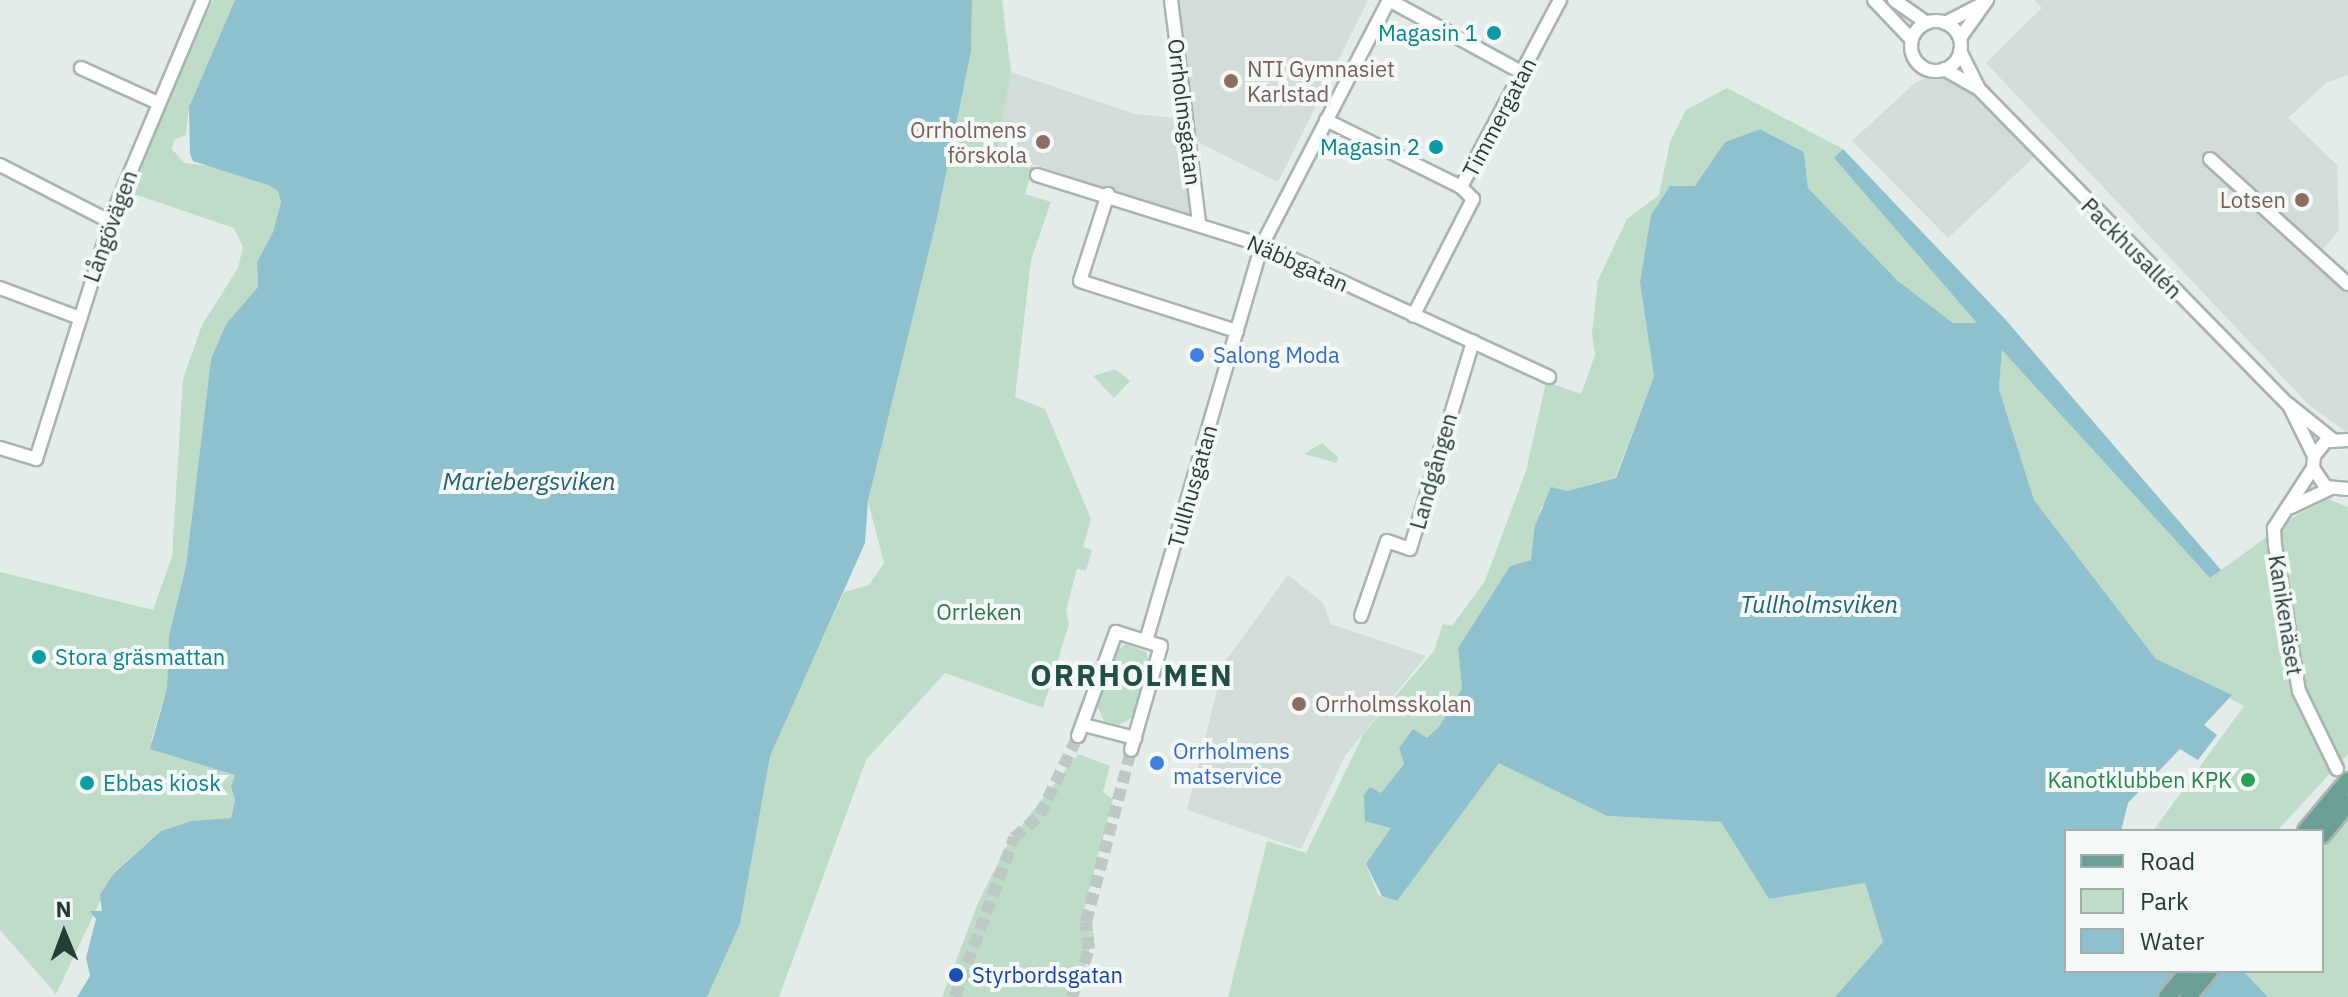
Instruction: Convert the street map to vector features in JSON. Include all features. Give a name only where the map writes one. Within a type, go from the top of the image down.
[{"type":"main road","points":[[2307,829],[2343,775]]},
{"type":"main road","points":[[2324,833],[2348,803]]},
{"type":"main road","points":[[2167,997],[2187,973]]},
{"type":"main road","points":[[2188,997],[2207,973]]},
{"type":"street","name":"Långövägen","points":[[0,448],[36,459],[77,317],[111,222],[203,0]]},
{"type":"street","name":"Orrholmsgatan","points":[[1171,0],[1199,223]]},
{"type":"street","points":[[1389,0],[1523,73]]},
{"type":"street","name":"Tullhusgatan","points":[[1146,641],[1262,245],[1389,0]]},
{"type":"street","name":"Timmergatan","points":[[1413,316],[1473,199],[1461,187],[1560,0]]},
{"type":"street","points":[[1874,0],[1912,40],[1921,65],[1944,69],[1986,2]]},
{"type":"street","points":[[1894,0],[1927,23],[1945,23],[1986,2]]},
{"type":"street","points":[[1912,40],[1927,23]]},
{"type":"street","points":[[1945,23],[1960,45]]},
{"type":"street","name":"Packhusallén","points":[[1960,45],[1979,89]]},
{"type":"street","points":[[81,68],[158,103]]},
{"type":"street","name":"Packhusallén","points":[[1944,69],[1979,89],[2288,404],[2342,439]]},
{"type":"street","points":[[1326,120],[1461,187]]},
{"type":"street","points":[[2210,159],[2348,284]]},
{"type":"street","points":[[0,165],[111,222]]},
{"type":"street","name":"Näbbgatan","points":[[1037,175],[1108,194],[1262,245],[1549,377]]},
{"type":"street","points":[[1108,194],[1080,281],[1237,331]]},
{"type":"street","points":[[0,288],[77,317]]},
{"type":"street","name":"Landgången","points":[[1361,616],[1387,541],[1410,549],[1473,341]]},
{"type":"street","name":"Packhusallén","points":[[2288,404],[2314,462],[2340,491]]},
{"type":"street","points":[[2314,462],[2342,439]]},
{"type":"street","name":"Kanikenäset","points":[[2314,462],[2291,507],[2274,528],[2275,545],[2296,678],[2343,775]]},
{"type":"street","points":[[2291,507],[2340,491]]},
{"type":"street","points":[[1116,632],[1146,641],[1161,646],[1133,744],[1081,730],[1116,632]]},
{"type":"shaded area","points":[[1176,0],[1368,0],[1278,182],[1198,142]]},
{"type":"shaded area","points":[[2034,0],[2348,0],[2348,75],[2326,83],[2288,118],[2337,165],[2339,230],[2320,253],[2348,277],[2348,433],[2310,406],[1986,63],[2042,8]]},
{"type":"shaded area","points":[[1011,72],[1135,114],[1184,119],[1196,219],[997,152]]},
{"type":"shaded area","points":[[1931,76],[1951,79],[1977,92],[2036,155],[1948,238],[1852,141],[1915,83]]},
{"type":"shaded area","name":"Orrholmsskolan","points":[[1288,575],[1323,603],[1331,624],[1426,656],[1345,756],[1301,849],[1187,810],[1224,663]]},
{"type":"green space","points":[[213,0],[235,0],[189,107],[186,135],[174,140],[172,149],[184,163],[228,168],[268,185],[278,191],[281,202],[273,232],[257,262],[258,287],[226,324],[211,359],[186,566],[169,635],[167,688],[151,741],[235,775],[231,788],[235,801],[231,818],[191,821],[161,831],[114,872],[56,994],[0,930],[0,572],[153,610],[172,557],[183,379],[202,325],[238,268],[243,247],[234,228],[128,192]]},
{"type":"green space","name":"Orrleken","points":[[972,0],[1002,0],[1011,72],[997,152],[1033,166],[1025,194],[1051,202],[1031,260],[1015,397],[1045,409],[1091,519],[1083,547],[1092,550],[1086,571],[1077,569],[1066,610],[1069,624],[1043,708],[945,673],[866,760],[779,997],[707,997],[740,924],[769,756],[844,592],[869,585],[884,563],[868,501],[937,218],[971,52]]},
{"type":"green space","points":[[1727,88],[1843,149],[1835,159],[1978,324],[1953,323],[1898,281],[1808,188],[1804,152],[1760,129],[1725,142],[1640,283],[1654,376],[1615,478],[1567,491],[1541,507],[1531,560],[1510,566],[1458,648],[1462,688],[1439,727],[1427,739],[1412,730],[1399,748],[1404,764],[1381,793],[1392,827],[1366,865],[1378,895],[1397,901],[1498,762],[1607,816],[1722,822],[1769,899],[1865,883],[1883,942],[1835,997],[1228,997],[1267,841],[1306,853],[1364,733],[1434,651],[1443,624],[1452,626],[1485,581],[1526,471],[1546,382],[1581,394],[1595,355],[1592,333],[1598,280],[1627,219],[1659,195],[1670,142],[1686,110]]},
{"type":"green space","points":[[2002,349],[2210,578],[2297,515],[2328,499],[2348,507],[2348,754],[2279,829],[2154,829],[2244,706],[2156,659],[2034,500],[1999,389]]},
{"type":"green space","points":[[1115,369],[1130,381],[1114,398],[1093,376]]},
{"type":"green space","points":[[1322,443],[1338,457],[1337,463],[1304,454]]},
{"type":"green space","points":[[1126,644],[1146,652],[1150,665],[1133,717],[1119,725],[1104,721],[1097,705],[1114,652]]},
{"type":"green space","points":[[1078,754],[1110,766],[1103,792],[1113,799],[1084,909],[1094,934],[1077,997],[942,997],[978,903],[1009,841]]},
{"type":"green space","points":[[2348,818],[2348,997],[2268,997],[2245,973],[2324,973],[2324,847]]},
{"type":"water","name":"Mariebergsviken","points":[[235,0],[972,0],[971,52],[937,218],[868,501],[865,543],[770,756],[740,924],[707,997],[77,997],[90,976],[86,958],[96,919],[90,911],[102,911],[100,895],[114,873],[161,831],[191,821],[231,818],[235,801],[231,787],[235,775],[150,749],[167,688],[169,635],[186,566],[211,359],[226,324],[258,287],[257,262],[273,232],[281,202],[278,191],[268,185],[193,161],[190,154],[189,107]]},
{"type":"water","name":"Tullholmsviken","points":[[1760,129],[1804,152],[1808,188],[1898,281],[1953,323],[1977,323],[1834,158],[1843,149],[2005,319],[2221,570],[2210,578],[2002,350],[1999,389],[2034,500],[2156,659],[2232,695],[2204,725],[2217,735],[2198,760],[2180,749],[2128,803],[2122,829],[2064,829],[2064,973],[2245,973],[2268,997],[1835,997],[1883,942],[1865,883],[1769,899],[1721,822],[1607,816],[1499,763],[1397,901],[1382,896],[1366,864],[1391,828],[1365,821],[1364,795],[1370,787],[1381,793],[1404,764],[1399,748],[1413,729],[1427,738],[1439,727],[1462,688],[1458,648],[1510,566],[1531,560],[1535,526],[1551,487],[1567,491],[1616,478],[1654,376],[1640,283],[1651,215],[1670,186],[1695,186],[1725,142]]},
{"type":"tunnel","points":[[955,997],[1014,838],[1040,815],[1078,736]]},
{"type":"tunnel","points":[[1072,997],[1089,949],[1086,922],[1131,750]]},
{"type":"place","name":"Magasin 1","points":[[1494,33]]},
{"type":"place","name":"NTI Gymnasiet Karlstad","points":[[1231,81]]},
{"type":"place","name":"Orrholmens förskola","points":[[1043,142]]},
{"type":"place","name":"Magasin 2","points":[[1436,147]]},
{"type":"place","name":"Lotsen","points":[[2302,200]]},
{"type":"place","name":"Salong Moda","points":[[1197,355]]},
{"type":"place","name":"Stora gräsmattan","points":[[39,657]]},
{"type":"place","name":"Orrholmsskolan","points":[[1299,704]]},
{"type":"place","name":"Orrholmens matservice","points":[[1157,763]]},
{"type":"place","name":"Kanotklubben KPK","points":[[2248,780]]},
{"type":"place","name":"Ebbas kiosk","points":[[87,783]]},
{"type":"place","name":"Styrbordsgatan","points":[[956,975]]},
{"type":"district","name":"ORRHOLMEN","points":[[1132,675]]}]
